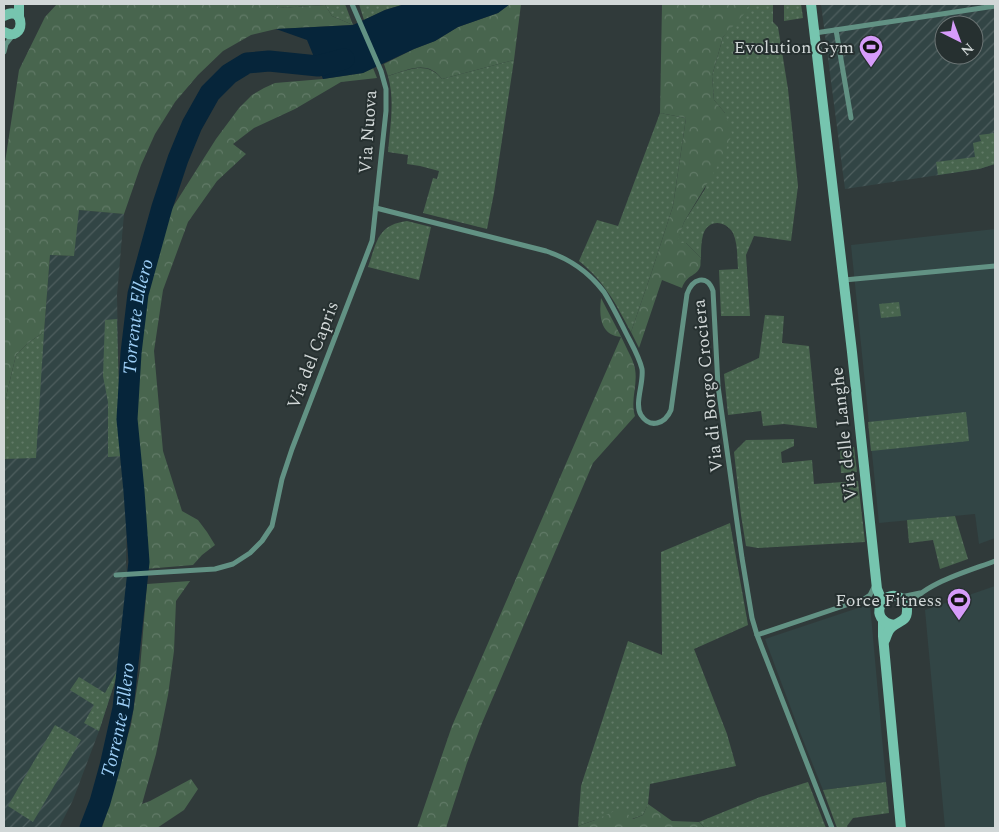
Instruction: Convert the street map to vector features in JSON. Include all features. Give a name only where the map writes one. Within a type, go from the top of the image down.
[{"type":"main road","points":[[8,33],[18,31],[21,26],[21,22],[12,16],[19,4]]},
{"type":"main road","name":"Via delle Langhe","points":[[811,4],[844,280],[876,582],[878,595],[882,601],[879,608],[883,620],[882,627],[901,828]]},
{"type":"main road","points":[[876,582],[881,590],[904,600],[908,610]]},
{"type":"main road","points":[[882,601],[887,597],[897,596]]},
{"type":"main road","name":"Via delle Langhe","points":[[884,649],[890,629],[904,620],[908,610]]},
{"type":"main road","points":[[883,620],[888,624],[894,625]]},
{"type":"street","name":"Via Nuova","points":[[352,4],[385,84],[386,98],[376,208]]},
{"type":"street","points":[[815,33],[995,6]]},
{"type":"street","points":[[836,30],[851,118]]},
{"type":"street","points":[[4,52],[8,33]]},
{"type":"street","points":[[6,44],[8,33]]},
{"type":"street","name":"Via del Capris","points":[[116,575],[215,569],[228,566],[254,550],[262,541],[270,529],[282,479],[292,449],[372,241],[376,208]]},
{"type":"street","name":"Via di Borgo Crociera","points":[[376,208],[546,251],[563,257],[586,272],[604,292],[638,356],[643,378],[639,410],[644,419],[655,423],[666,420],[671,410],[688,290],[694,282],[699,280],[707,282],[711,286],[713,291],[718,386],[752,618],[832,828]]},
{"type":"street","points":[[844,280],[995,266]]},
{"type":"street","points":[[908,610],[910,604],[920,593],[934,585],[995,561]]},
{"type":"street","points":[[757,635],[864,600],[872,592],[876,582]]},
{"type":"street","points":[[897,596],[920,593]]},
{"type":"shaded area","points":[[821,4],[995,4],[995,164],[979,169],[845,189]]},
{"type":"shaded area","points":[[78,210],[124,214],[117,295],[119,400],[127,504],[126,564],[128,585],[120,666],[99,731],[73,800],[59,828],[4,828],[4,405],[44,332],[50,255],[74,256]]},
{"type":"shaded area","points":[[995,229],[995,538],[979,544],[975,514],[879,523],[851,245]]},
{"type":"shaded area","points":[[995,586],[995,828],[945,828],[925,610]]},
{"type":"shaded area","points":[[870,604],[886,782],[823,790],[765,639]]},
{"type":"green space","points":[[57,4],[275,4],[279,8],[325,5],[332,16],[353,25],[276,29],[251,35],[223,51],[198,75],[175,102],[155,134],[141,165],[124,214],[79,210],[74,256],[50,255],[44,332],[28,343],[16,355],[4,405],[4,169],[19,70],[45,17]]},
{"type":"green space","points":[[275,4],[345,4],[353,25],[332,16],[325,5],[279,8]]},
{"type":"green space","points":[[359,4],[405,4],[385,10],[364,20]]},
{"type":"green space","points":[[510,4],[521,4],[514,60],[442,79],[430,69],[424,68],[410,69],[388,76],[384,64],[435,41],[458,27],[498,13]]},
{"type":"green space","points":[[662,4],[748,4],[748,6],[745,13],[723,37],[712,76],[714,100],[725,113],[732,134],[723,157],[684,222],[677,243],[686,243],[701,258],[700,266],[696,273],[686,280],[682,288],[662,280],[639,348],[631,332],[673,206],[686,118],[660,113]]},
{"type":"green space","points":[[748,4],[773,4],[773,22],[778,27],[788,89],[798,186],[791,241],[754,236],[746,255],[750,316],[721,316],[719,270],[738,269],[737,246],[733,233],[721,224],[717,223],[709,226],[702,238],[701,258],[686,243],[676,244],[684,222],[705,189],[725,113],[714,100],[712,76],[723,37]]},
{"type":"green space","points":[[784,4],[801,4],[803,18],[784,21]]},
{"type":"green space","points":[[514,60],[487,229],[423,213],[433,178],[437,179],[439,171],[407,164],[408,155],[388,152],[392,104],[388,76],[410,69],[424,68],[436,73],[442,79]]},
{"type":"green space","points":[[373,68],[377,78],[341,82],[295,109],[254,128],[233,144],[246,154],[217,181],[188,222],[163,290],[154,351],[163,451],[182,511],[198,520],[215,545],[193,565],[145,569],[133,420],[137,351],[143,295],[171,210],[216,139],[239,108],[252,95],[275,83],[363,73]]},
{"type":"green space","points":[[660,113],[686,118],[673,206],[631,332],[603,285],[579,261],[597,220],[618,226]]},
{"type":"green space","points":[[995,133],[995,164],[979,169],[938,175],[936,162],[975,157],[973,143],[981,141],[979,135]]},
{"type":"green space","points":[[407,221],[431,227],[419,280],[368,267],[376,243],[384,231],[390,226]]},
{"type":"green space","points":[[601,298],[622,338],[634,364],[636,375],[633,404],[635,416],[593,463],[482,723],[446,828],[417,828],[452,726],[621,337],[609,333],[602,324]]},
{"type":"green space","points":[[899,302],[901,316],[881,318],[879,304]]},
{"type":"green space","points":[[765,315],[784,316],[782,343],[809,346],[817,428],[784,424],[763,426],[761,411],[728,415],[724,374],[759,358]]},
{"type":"green space","points":[[117,319],[119,400],[123,456],[108,457],[108,402],[103,376],[105,320]]},
{"type":"green space","points":[[44,332],[36,458],[4,459],[4,405],[16,355],[28,343]]},
{"type":"green space","points":[[966,412],[969,441],[871,451],[868,422]]},
{"type":"green space","points":[[794,439],[794,446],[781,452],[782,463],[812,460],[814,484],[858,481],[865,542],[758,548],[746,546],[734,452],[746,440]]},
{"type":"green space","points":[[854,447],[857,472],[841,473],[840,448]]},
{"type":"green space","points":[[955,516],[968,559],[940,569],[933,540],[909,543],[907,520]]},
{"type":"green space","points":[[730,523],[748,625],[694,649],[727,734],[736,766],[650,784],[648,804],[643,815],[632,819],[595,820],[578,826],[581,786],[628,641],[662,655],[661,552]]},
{"type":"green space","points":[[190,581],[176,601],[174,651],[168,695],[156,754],[142,804],[191,779],[198,789],[184,810],[157,828],[102,828],[131,725],[140,669],[147,584]]},
{"type":"green space","points":[[120,666],[99,731],[84,723],[94,705],[70,690],[79,677],[105,693]]},
{"type":"green space","points":[[55,725],[81,740],[33,822],[8,806]]},
{"type":"green space","points":[[808,782],[826,828],[705,828],[699,822],[760,797]]},
{"type":"green space","points":[[886,782],[889,813],[853,818],[847,826],[848,828],[837,828],[823,790]]},
{"type":"green space","points":[[648,804],[672,821],[699,822],[705,828],[580,828],[578,826],[621,808],[633,819],[643,815]]},
{"type":"water","points":[[405,4],[510,4],[498,13],[458,27],[435,41],[363,73],[323,79],[307,40],[276,29],[353,25],[385,10]]},
{"type":"waterway","name":"Torrente Ellero","points":[[90,828],[100,802],[110,766],[123,708],[139,562],[127,419],[131,353],[138,294],[162,207],[192,125],[210,93],[229,74],[247,63],[269,61],[318,66],[344,59]]},
{"type":"place","name":"Evolution Gym","points":[[871,68]]},
{"type":"place","name":"Force Fitness","points":[[959,621]]}]
